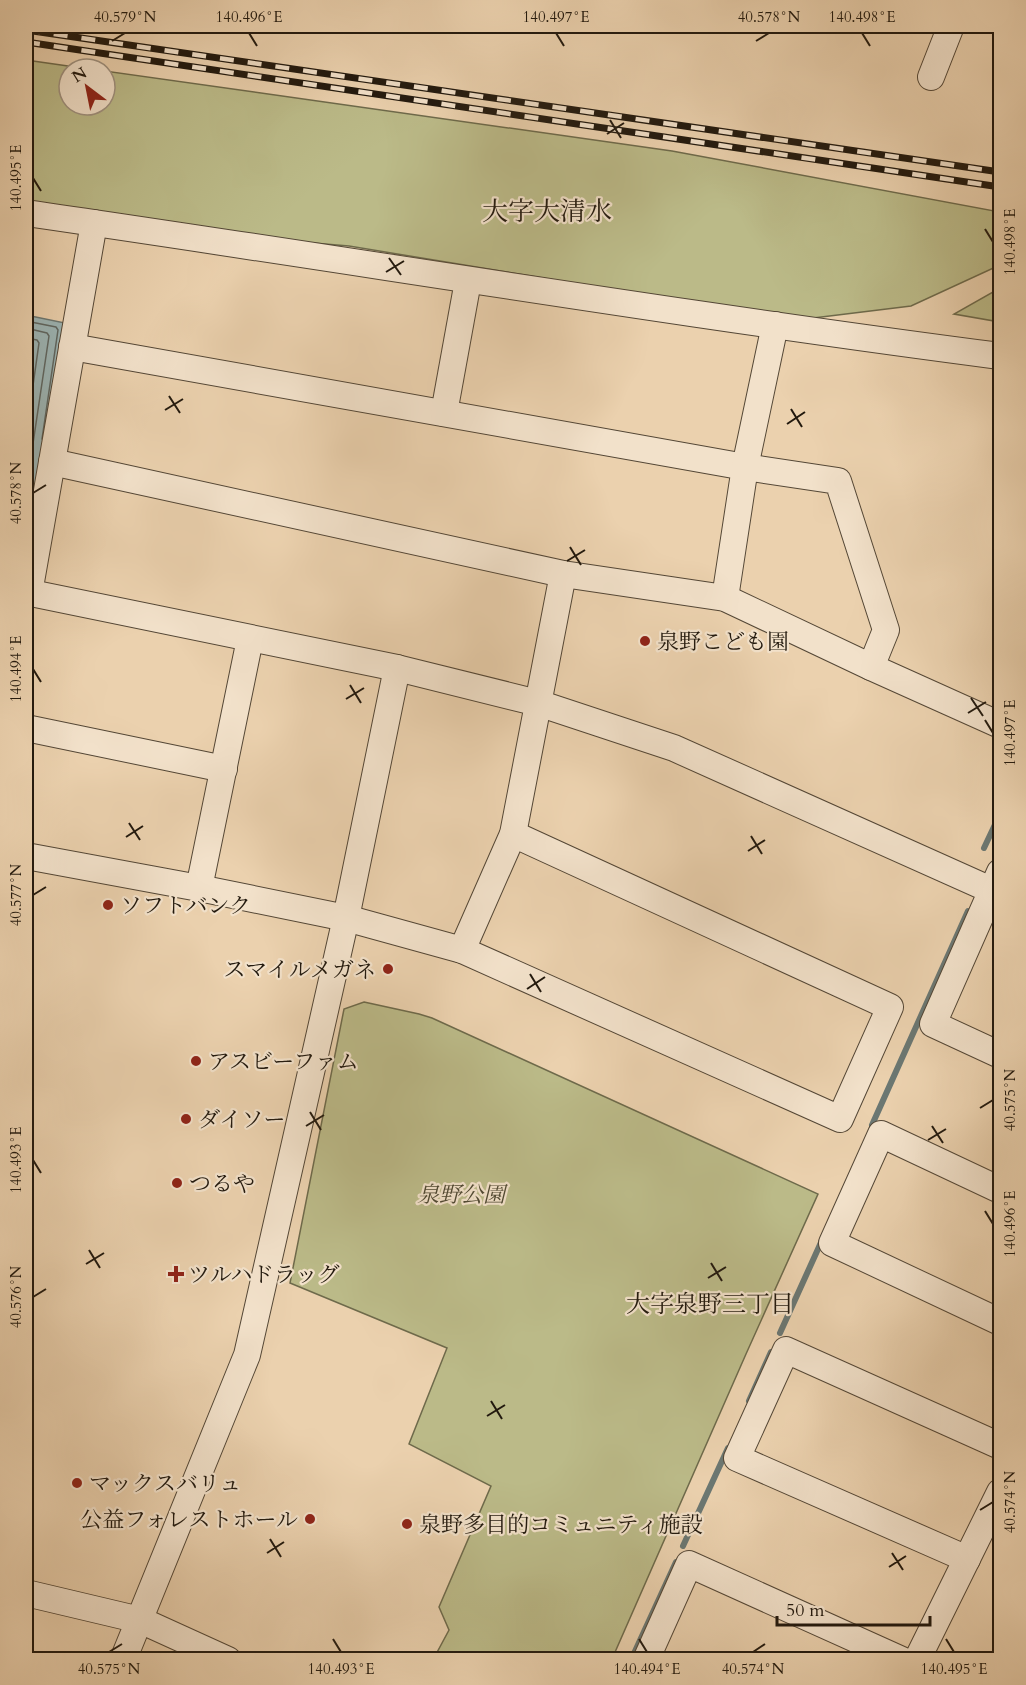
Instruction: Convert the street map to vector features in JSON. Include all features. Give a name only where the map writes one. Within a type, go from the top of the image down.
[{"type":"street","points":[[931,77],[951,26]]},
{"type":"street","points":[[26,213],[468,281],[1000,356]]},
{"type":"street","points":[[94,223],[27,592],[397,669],[538,703],[674,748],[998,886],[933,1024],[1000,1055]]},
{"type":"street","points":[[444,413],[468,281]]},
{"type":"street","points":[[725,598],[745,467],[775,325]]},
{"type":"street","points":[[72,347],[745,467],[838,481],[886,630],[870,667]]},
{"type":"street","points":[[52,462],[563,574],[725,598],[870,667],[1000,725]]},
{"type":"street","points":[[462,950],[513,834],[563,574]]},
{"type":"street","points":[[199,888],[250,639]]},
{"type":"street","points":[[123,1659],[247,1355],[346,918],[397,669]]},
{"type":"street","points":[[26,729],[224,769]]},
{"type":"street","points":[[26,856],[346,918],[462,950],[840,1119],[890,1006],[513,834]]},
{"type":"street","points":[[1000,1190],[880,1134],[832,1243],[1000,1322]]},
{"type":"street","points":[[967,1559],[737,1458],[786,1350],[1000,1446]]},
{"type":"street","points":[[917,1659],[1000,1492]]},
{"type":"street","points":[[646,1659],[689,1564],[902,1659]]},
{"type":"street","points":[[26,1593],[140,1620],[228,1659]]},
{"type":"green space","points":[[26,60],[57,64],[57,117],[117,117],[117,73],[672,151],[1000,212],[1000,265],[911,306],[797,320],[349,246],[265,239],[26,203]]},
{"type":"green space","points":[[1000,288],[1000,322],[954,314]]},
{"type":"green space","name":"泉野公園","points":[[364,1002],[432,1018],[818,1194],[612,1659],[437,1660],[434,1658],[449,1630],[439,1607],[491,1486],[409,1444],[447,1348],[290,1283],[344,1009]]},
{"type":"water","points":[[26,315],[65,323],[31,517],[26,516]]},
{"type":"waterway","points":[[984,848],[1000,814]]},
{"type":"waterway","points":[[872,1125],[968,911]]},
{"type":"waterway","points":[[780,1333],[823,1238]]},
{"type":"waterway","points":[[749,1401],[771,1352]]},
{"type":"waterway","points":[[683,1546],[728,1448]]},
{"type":"waterway","points":[[631,1660],[676,1562]]},
{"type":"railway","points":[[26,30],[1000,172]]},
{"type":"railway","points":[[26,42],[1000,187]]},
{"type":"place","name":"泉野こども園","points":[[645,641]]},
{"type":"place","name":"ソフトバンク","points":[[108,905]]},
{"type":"place","name":"スマイルメガネ","points":[[388,969]]},
{"type":"place","name":"アスビーファム","points":[[196,1061]]},
{"type":"place","name":"ダイソー","points":[[186,1119]]},
{"type":"place","name":"つるや","points":[[177,1183]]},
{"type":"place","name":"ツルハドラッグ","points":[[176,1274]]},
{"type":"place","name":"マックスバリュ","points":[[77,1483]]},
{"type":"place","name":"公益フォレストホール","points":[[310,1519]]},
{"type":"place","name":"泉野多目的コミュニティ施設","points":[[407,1524]]},
{"type":"district","name":"大字大清水","points":[[547,211]]},
{"type":"district","name":"大字泉野三丁目","points":[[710,1304]]}]
